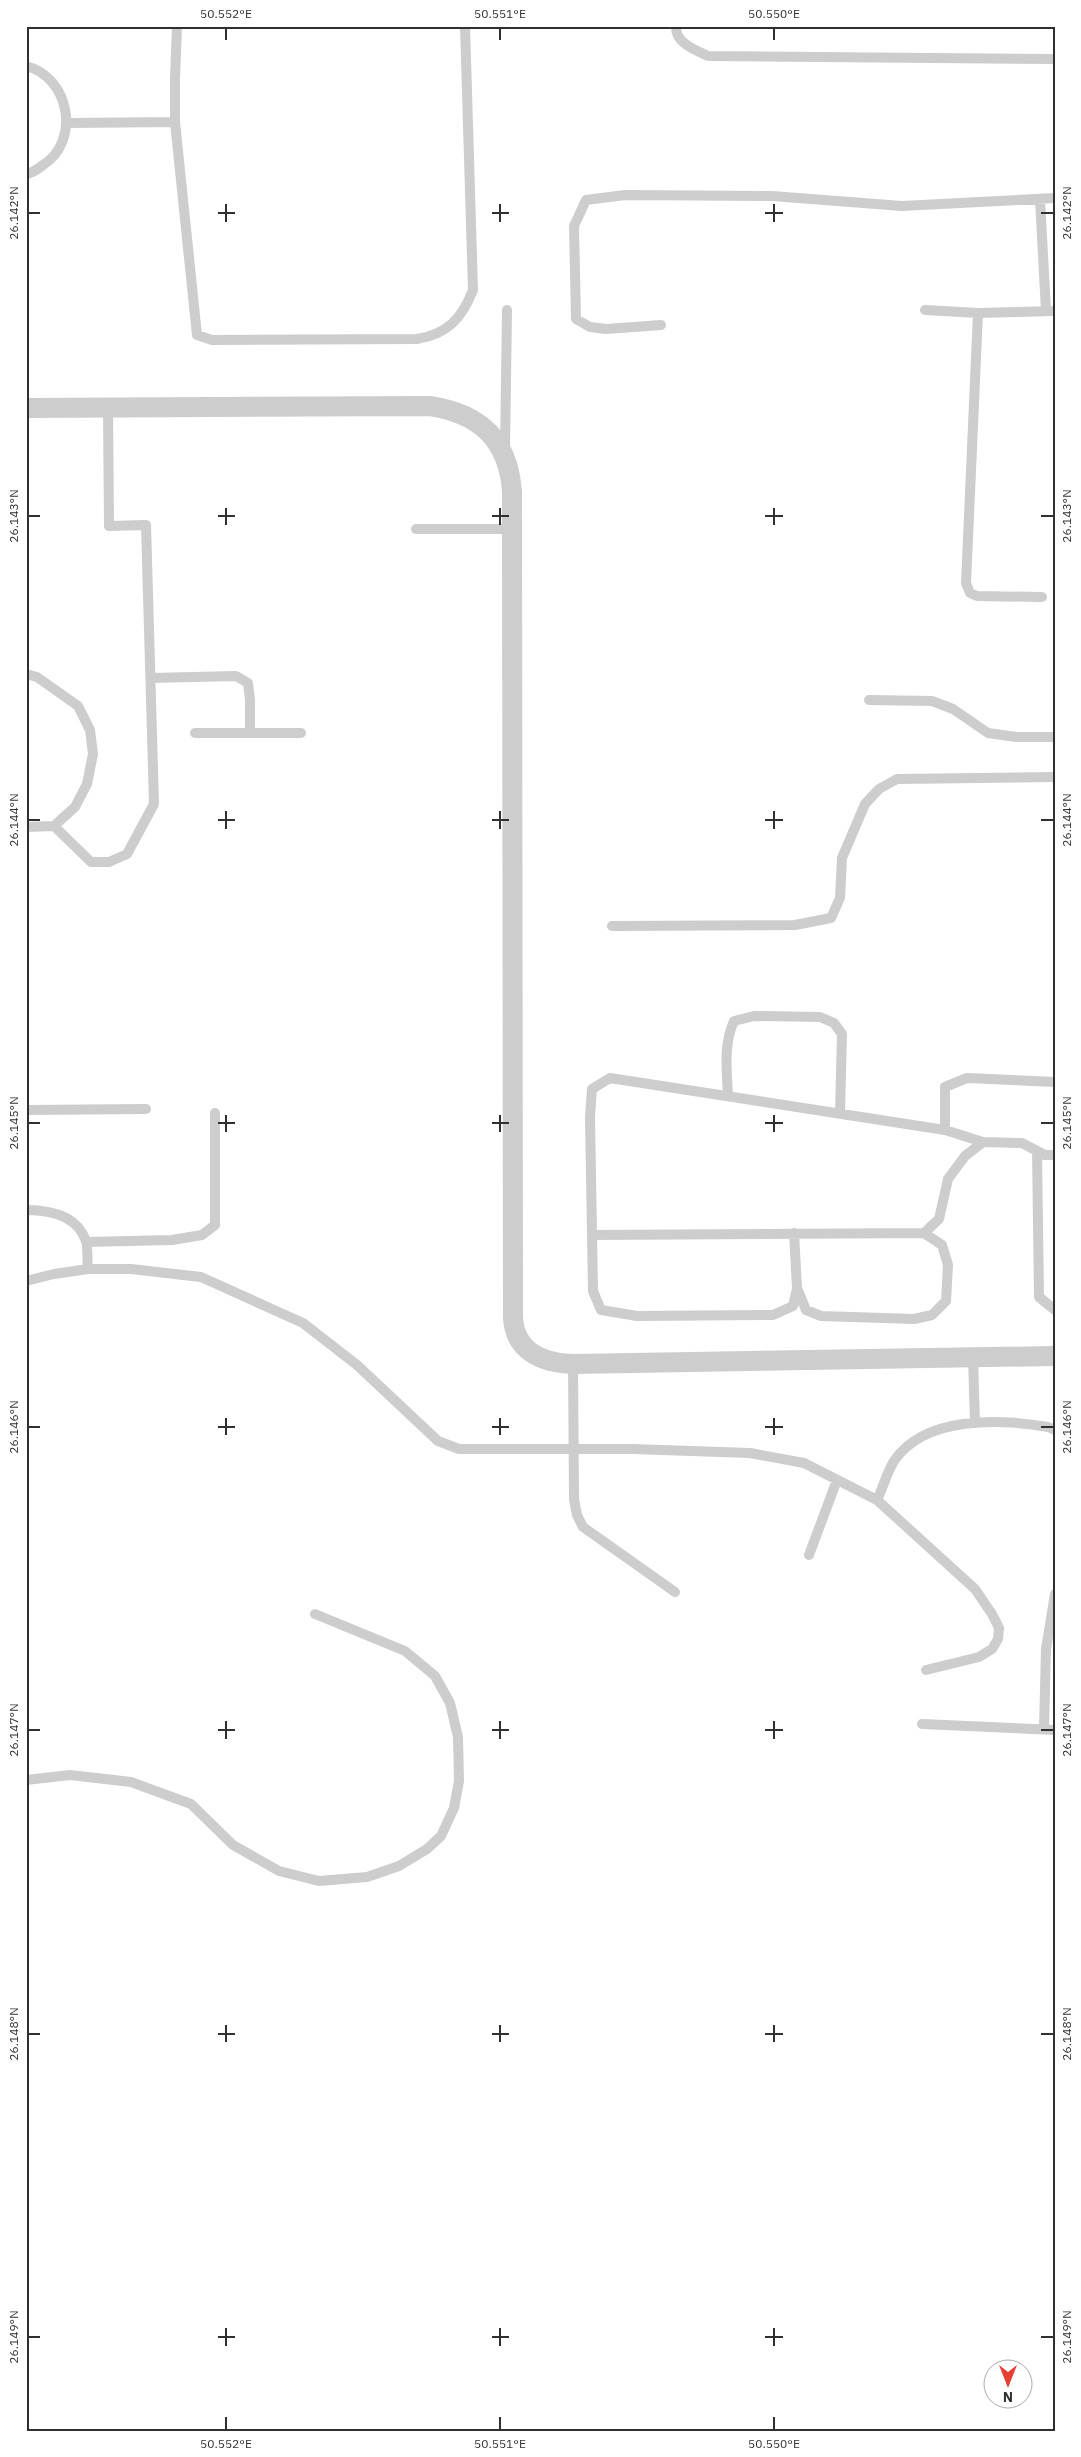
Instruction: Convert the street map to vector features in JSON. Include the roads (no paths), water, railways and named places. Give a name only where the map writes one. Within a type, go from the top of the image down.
[{"type":"street","points":[[26,408],[430,406],[449,409],[474,421],[495,439],[505,454],[510,470],[512,529],[514,1328],[522,1346],[530,1353],[558,1363],[573,1364],[1055,1356]]},
{"type":"lane","points":[[178,26],[175,122],[197,335],[212,340],[417,339],[435,336],[452,324],[465,309],[473,290],[466,26]]},
{"type":"lane","points":[[676,26],[676,32],[687,47],[708,56],[1055,59]]},
{"type":"lane","points":[[26,66],[52,81],[63,99],[67,123],[63,141],[51,160],[26,174]]},
{"type":"lane","points":[[67,123],[175,122]]},
{"type":"lane","points":[[661,326],[590,327],[576,319],[574,226],[586,200],[625,195],[772,196],[902,206],[1055,198]]},
{"type":"lane","points":[[925,310],[978,313],[1050,311],[1040,199]]},
{"type":"lane","points":[[505,454],[507,310]]},
{"type":"lane","points":[[978,313],[976,398],[966,583],[970,593],[977,596],[1042,597]]},
{"type":"lane","points":[[54,826],[91,862],[109,862],[127,854],[154,804],[146,526],[109,526],[108,408]]},
{"type":"lane","points":[[416,529],[512,529]]},
{"type":"lane","points":[[26,674],[37,677],[78,706],[90,730],[93,754],[87,784],[76,807],[54,826],[26,827]]},
{"type":"lane","points":[[150,678],[236,676],[248,683],[250,733]]},
{"type":"lane","points":[[869,700],[932,701],[953,709],[988,733],[1016,737],[1055,737]]},
{"type":"lane","points":[[195,733],[301,733]]},
{"type":"lane","points":[[612,926],[795,925],[831,918],[840,898],[842,858],[864,804],[878,790],[897,778],[1055,777]]},
{"type":"lane","points":[[728,1096],[726,1050],[729,1032],[734,1021],[754,1016],[820,1017],[834,1023],[842,1034],[840,1112]]},
{"type":"lane","points":[[794,1233],[797,1288],[792,1306],[773,1315],[638,1316],[601,1310],[593,1291],[590,1117],[592,1089],[610,1078],[840,1112],[944,1130],[983,1142],[1022,1143],[1045,1155],[1055,1155]]},
{"type":"lane","points":[[944,1130],[945,1087],[967,1078],[1055,1082]]},
{"type":"lane","points":[[26,1110],[146,1109]]},
{"type":"lane","points":[[86,1242],[172,1240],[202,1235],[215,1225],[215,1113]]},
{"type":"lane","points":[[924,1232],[939,1218],[948,1179],[964,1156],[983,1142]]},
{"type":"lane","points":[[1037,1151],[1039,1298],[1055,1310]]},
{"type":"lane","points":[[26,1210],[48,1210],[70,1219],[80,1229],[86,1242],[88,1269]]},
{"type":"lane","points":[[592,1235],[924,1232],[942,1245],[948,1265],[946,1301],[932,1315],[914,1319],[821,1316],[806,1310],[797,1288]]},
{"type":"lane","points":[[26,1281],[54,1274],[88,1269],[130,1269],[201,1277],[303,1323],[357,1365],[438,1441],[460,1449],[750,1452],[804,1464],[877,1500],[975,1589],[999,1628],[998,1640],[992,1649],[979,1657],[926,1670]]},
{"type":"lane","points":[[973,1357],[975,1423]]},
{"type":"lane","points":[[573,1364],[574,1499],[577,1515],[583,1527],[675,1592]]},
{"type":"lane","points":[[877,1500],[894,1461],[908,1447],[926,1434],[975,1423],[1002,1421],[1048,1427],[1055,1430]]},
{"type":"lane","points":[[809,1555],[837,1480]]},
{"type":"lane","points":[[1044,1729],[1046,1650],[1055,1594]]},
{"type":"lane","points":[[26,1780],[70,1774],[130,1782],[191,1804],[234,1845],[279,1871],[319,1881],[367,1877],[400,1866],[427,1849],[441,1836],[454,1808],[459,1782],[458,1746],[450,1703],[435,1676],[405,1651],[315,1614]]},
{"type":"lane","points":[[922,1724],[1055,1730]]}]
